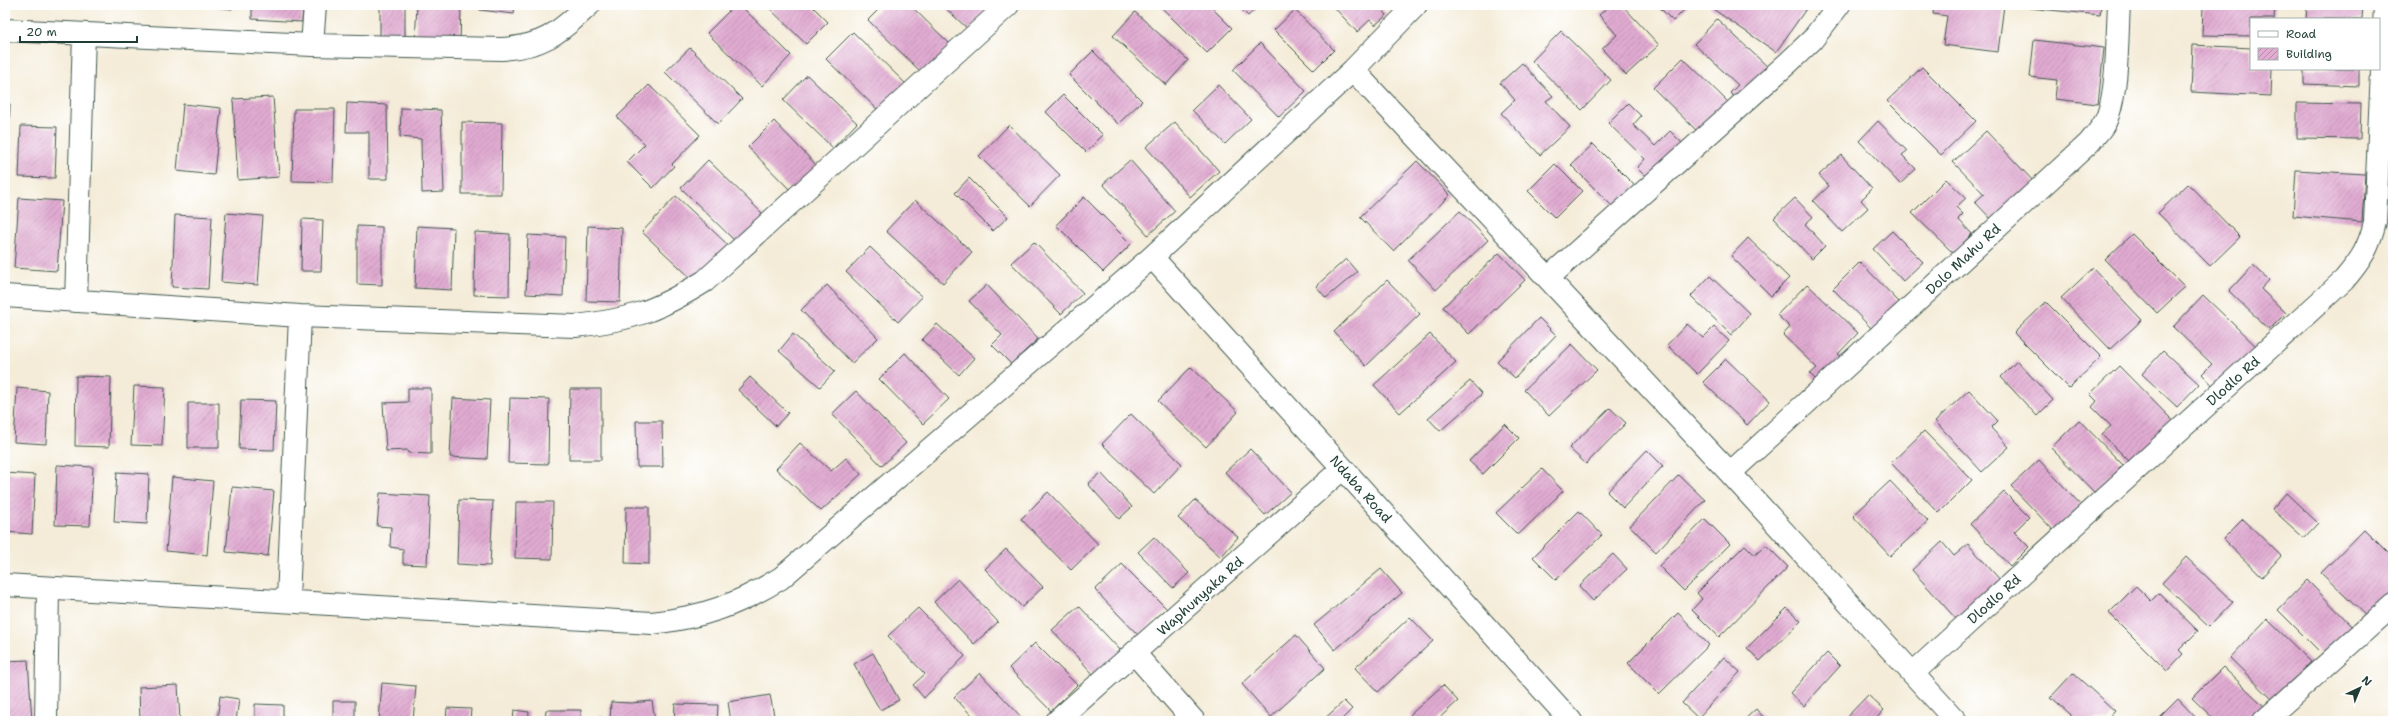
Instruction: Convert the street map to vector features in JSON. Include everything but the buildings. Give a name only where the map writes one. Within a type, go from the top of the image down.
[{"type":"street","points":[[312,45],[315,5]]},
{"type":"street","points":[[5,30],[312,45],[502,49],[526,47],[547,40],[564,28],[589,5]]},
{"type":"street","points":[[5,296],[300,316],[575,326],[613,322],[648,312],[706,281],[1008,5]]},
{"type":"street","points":[[5,585],[652,622],[680,620],[718,610],[752,596],[781,578],[1152,257],[1354,70],[1416,5]]},
{"type":"street","points":[[1548,278],[1789,62],[1812,40],[1839,5]]},
{"type":"street","name":"Dolo Mahu Rd","points":[[1730,473],[2089,143],[2108,116],[2112,100],[2119,5]]},
{"type":"street","name":"Dlodlo Rd","points":[[1913,673],[2344,280],[2362,258],[2371,241],[2375,222],[2385,5]]},
{"type":"street","points":[[76,300],[84,34]]},
{"type":"street","points":[[1354,70],[1730,473],[1956,721]]},
{"type":"street","name":"Ndaba Road","points":[[1152,257],[1571,721]]},
{"type":"street","points":[[288,600],[300,316]]},
{"type":"street","name":"Waphunyaka Rd","points":[[1057,721],[1135,654],[1342,469]]},
{"type":"street","points":[[46,721],[48,588]]},
{"type":"street","points":[[2264,721],[2393,605]]},
{"type":"street","points":[[1135,654],[1194,721]]}]
